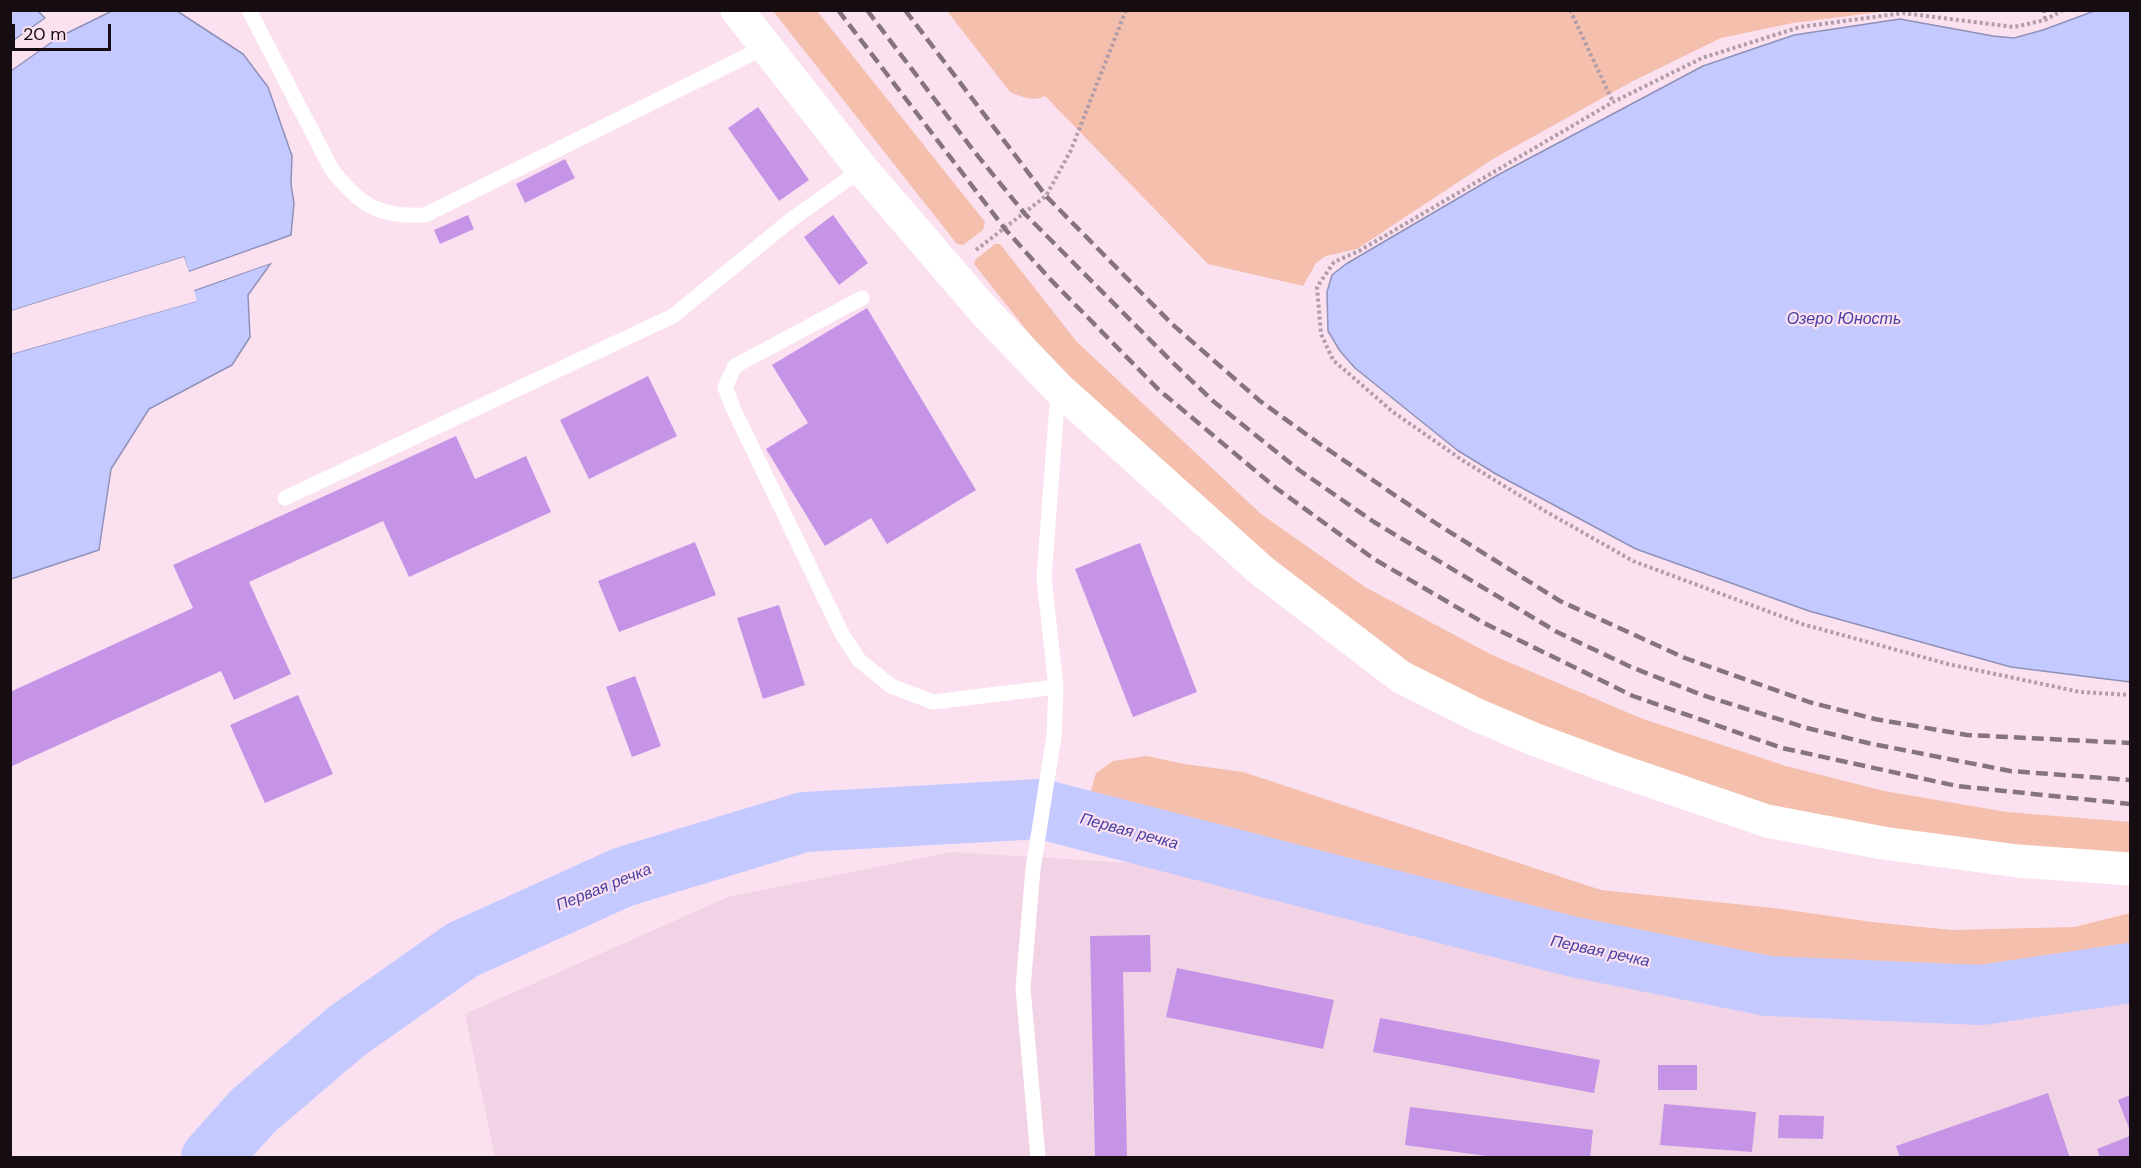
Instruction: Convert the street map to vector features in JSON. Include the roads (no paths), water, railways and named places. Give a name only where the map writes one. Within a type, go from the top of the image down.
[{"type":"street","points":[[737,10],[861,169],[986,313],[1058,388],[1262,571],[1401,677],[1477,715],[1609,767],[1767,821],[1883,843],[2018,861],[2130,869]]},
{"type":"lane","points":[[249,10],[332,170],[349,191],[372,208],[399,216],[425,215],[765,47]]},
{"type":"lane","points":[[285,498],[673,316],[792,219],[861,169]]},
{"type":"lane","points":[[862,298],[735,366],[725,387],[842,634],[859,660],[891,686],[933,702],[1056,687]]},
{"type":"lane","points":[[1038,1158],[1023,988],[1033,869],[1054,736],[1056,687],[1044,578],[1058,388]]},
{"type":"water","points":[[11,10],[38,11],[45,18],[11,42]]},
{"type":"water","name":"Озеро Юность","points":[[2097,10],[2130,11],[2130,682],[2011,667],[1809,611],[1636,549],[1496,474],[1457,450],[1355,368],[1340,351],[1328,331],[1327,292],[1332,275],[1346,264],[1496,176],[1703,66],[1794,35],[1900,19],[2014,38]]},
{"type":"water","points":[[112,11],[177,11],[243,54],[268,87],[292,156],[291,184],[294,203],[291,235],[188,272],[184,257],[11,311],[11,71],[59,37]]},
{"type":"water","points":[[271,263],[248,295],[250,337],[232,365],[149,409],[111,469],[99,550],[11,579],[11,354],[196,301],[193,291]]},
{"type":"waterway","name":"Первая речка","points":[[211,1158],[253,1111],[347,1031],[462,950],[623,877],[804,822],[1041,809],[1574,947],[1768,986],[1981,995],[2130,973]]},
{"type":"railway","points":[[838,10],[1005,229],[1050,279],[1159,390],[1276,488],[1374,559],[1484,623],[1633,696],[1782,748],[1957,786],[2130,804]]},
{"type":"railway","points":[[867,10],[973,150],[1025,214],[1213,401],[1299,470],[1374,522],[1557,632],[1631,667],[1702,695],[1807,728],[1868,743],[2010,771],[2130,780]]},
{"type":"railway","points":[[905,10],[1046,196],[1172,324],[1260,401],[1317,442],[1437,524],[1560,601],[1685,658],[1809,702],[1875,719],[1967,735],[2130,743]]}]
